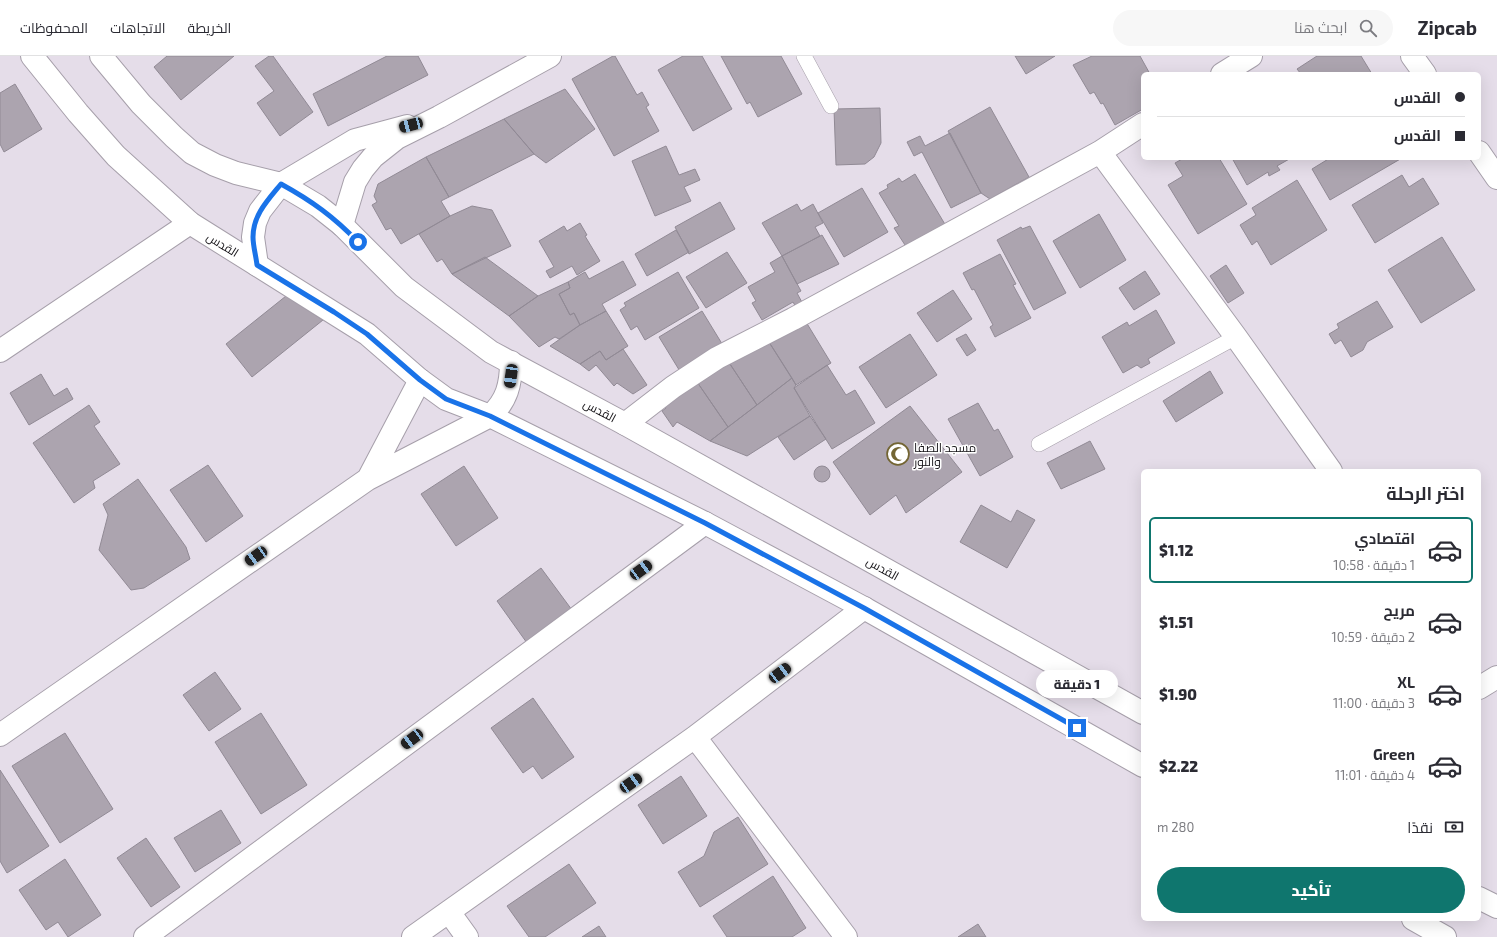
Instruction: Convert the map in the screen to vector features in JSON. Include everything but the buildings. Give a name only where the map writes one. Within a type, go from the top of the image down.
[{"type":"street","name":"القدس","points":[[32,56],[78,113],[116,156],[190,223],[367,334],[420,380],[446,399],[490,416],[705,523],[864,608],[1141,765]]},
{"type":"street","name":"القدس","points":[[101,56],[141,104],[192,153],[215,165],[236,173],[281,184],[318,206],[342,225],[404,288],[491,352],[625,424],[1141,712]]},
{"type":"street","points":[[342,225],[355,182],[373,157],[397,138],[439,117],[550,56]]},
{"type":"street","points":[[1225,72],[1251,56]]},
{"type":"street","points":[[1412,56],[1424,72]]},
{"type":"street","points":[[257,265],[253,237],[255,223],[260,211],[281,184],[355,140],[439,117]]},
{"type":"street","points":[[625,424],[672,387],[717,358],[794,319],[1100,152],[1141,125]]},
{"type":"street","points":[[1100,152],[1236,337],[1330,469]]},
{"type":"street","points":[[1481,155],[1497,178]]},
{"type":"street","points":[[0,351],[190,223]]},
{"type":"street","points":[[0,736],[368,479],[490,416],[498,410],[504,401],[509,388],[511,376],[510,362]]},
{"type":"street","points":[[368,479],[420,380]]},
{"type":"street","points":[[145,937],[705,523]]},
{"type":"street","points":[[413,937],[695,737],[864,608]]},
{"type":"street","points":[[1481,686],[1497,677]]},
{"type":"street","points":[[695,737],[846,937]]},
{"type":"street","points":[[1481,899],[1497,907]]},
{"type":"street","points":[[449,912],[468,937]]},
{"type":"street","points":[[1417,921],[1445,937]]},
{"type":"lane","points":[[804,56],[831,106]]},
{"type":"lane","points":[[1039,444],[1236,337]]},
{"type":"place","name":"مسجد الصفا والنور","points":[[898,454]]},
{"type":"route","points":[[358,242],[331,215],[281,184],[260,211],[255,223],[253,237],[257,265],[367,334],[420,380],[446,399],[490,416],[499,422],[705,523],[864,608],[1077,728]]}]
